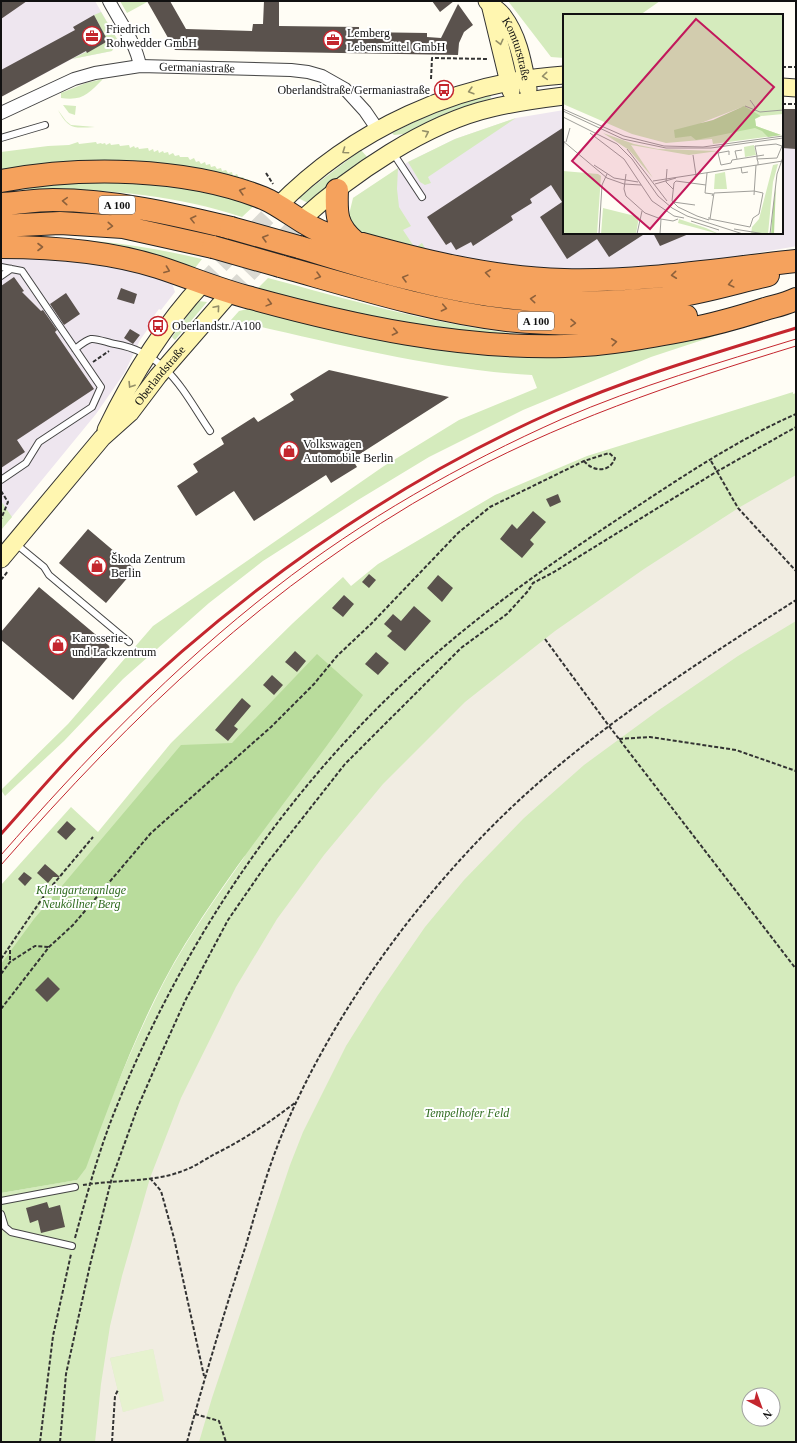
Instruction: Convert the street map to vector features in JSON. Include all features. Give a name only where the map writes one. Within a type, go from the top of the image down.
[{"type":"highway","points":[[1,181],[32,175],[130,173],[206,182],[264,199],[276,197],[300,221],[320,232],[441,264],[504,275],[552,279],[638,278],[796,260]]},
{"type":"highway","points":[[337,190],[337,218],[345,234],[355,242]]},
{"type":"highway","name":"A 100","points":[[1,204],[52,200],[124,205],[187,217],[231,228],[420,282],[501,296],[563,301],[608,303],[666,298],[723,286],[796,267]]},
{"type":"highway","name":"A 100","points":[[1,226],[60,223],[123,227],[213,247],[372,292],[461,312],[508,320],[568,323],[624,323],[715,312],[796,292]]},
{"type":"highway","points":[[1,247],[50,247],[108,254],[158,267],[231,292],[319,316],[404,334],[519,346],[566,346],[617,342],[724,322],[796,299]]},
{"type":"street","points":[[109,1],[133,44],[140,66]]},
{"type":"street","name":"Komturstraße","points":[[489,3],[503,14],[513,33],[522,57],[526,78],[522,102]]},
{"type":"street","name":"Komturstraße","points":[[489,3],[509,81],[522,102]]},
{"type":"street","name":"Germaniastraße","points":[[1,114],[74,79],[95,73],[140,66],[291,70],[308,72],[322,76],[345,89],[365,111],[392,152]]},
{"type":"street","points":[[276,197],[292,192],[316,172],[378,130],[432,104],[465,92],[509,81],[563,75]]},
{"type":"street","points":[[783,87],[796,88]]},
{"type":"street","points":[[300,221],[337,190],[392,152],[430,132],[492,108],[563,96]]},
{"type":"street","name":"Oberlandstraße","points":[[102,438],[118,405],[149,355],[189,298],[203,283]]},
{"type":"street","name":"Oberlandstraße","points":[[1,559],[102,438],[130,414],[166,368],[231,292]]},
{"type":"lane","points":[[1,138],[46,125]]},
{"type":"lane","points":[[392,152],[422,197]]},
{"type":"lane","points":[[1,267],[22,272],[101,386],[92,407],[39,442],[26,463],[1,480]]},
{"type":"lane","points":[[1,276],[11,269]]},
{"type":"lane","points":[[75,349],[91,339],[119,344],[149,355],[166,368],[210,431]]},
{"type":"lane","points":[[15,543],[44,567],[49,575],[129,642]]},
{"type":"lane","points":[[1,1201],[75,1187]]},
{"type":"lane","points":[[1,1214],[5,1227],[11,1232],[72,1246]]},
{"type":"path","points":[[431,79],[432,58],[494,60]]},
{"type":"path","points":[[783,67],[796,67]]},
{"type":"path","points":[[783,104],[796,104]]},
{"type":"path","points":[[266,173],[276,197]]},
{"type":"path","points":[[87,366],[119,344]]},
{"type":"path","points":[[40,1442],[53,1336],[72,1246],[90,1184],[116,1110],[150,1032],[183,966],[247,865],[288,810],[319,772],[377,708],[412,674],[489,609],[568,552],[710,461],[761,431],[796,414]]},
{"type":"path","points":[[60,1442],[66,1374],[90,1265],[111,1181],[137,1109],[185,1001],[228,920],[268,862],[345,764],[461,648],[507,614],[528,591],[533,583],[716,472],[796,427]]},
{"type":"path","points":[[1,1009],[49,947],[73,925],[151,833],[271,727],[314,684],[337,656],[371,624],[458,533],[490,507],[584,462],[608,453],[615,458],[609,467],[603,470],[590,467],[584,462]]},
{"type":"path","points":[[710,461],[738,508],[750,523],[796,571]]},
{"type":"path","points":[[1,491],[8,502],[1,519]]},
{"type":"path","points":[[187,1442],[204,1377],[282,1133],[338,1025],[374,968],[430,896],[494,825],[544,778],[609,726],[706,658],[796,600]]},
{"type":"path","points":[[545,639],[609,726],[796,969]]},
{"type":"path","points":[[619,739],[650,737],[736,750],[796,770]]},
{"type":"path","points":[[1,959],[10,948],[46,893],[93,837]]},
{"type":"path","points":[[1,974],[10,962],[36,946],[49,947]]},
{"type":"path","points":[[10,948],[10,962]]},
{"type":"path","points":[[90,1184],[150,1178],[180,1172],[207,1159],[267,1124],[297,1102]]},
{"type":"path","points":[[150,1178],[161,1191],[174,1238],[204,1377]]},
{"type":"path","points":[[112,1442],[115,1396],[118,1390]]},
{"type":"path","points":[[195,1414],[220,1421],[226,1442]]},
{"type":"shaded area","points":[[1,1],[95,1],[117,39],[112,51],[72,59],[1,97]]},
{"type":"shaded area","points":[[783,109],[796,109],[796,246],[697,263],[556,274],[415,252],[353,198],[408,162],[455,139],[516,118],[563,110],[563,234],[783,234]]},
{"type":"shaded area","points":[[64,251],[171,280],[175,292],[161,310],[159,309],[153,317],[155,319],[140,340],[125,372],[96,414],[1,530],[1,252]]},
{"type":"shaded area","points":[[796,475],[796,621],[738,656],[659,710],[584,765],[524,818],[464,880],[425,927],[378,995],[346,1046],[303,1132],[290,1165],[212,1398],[199,1442],[95,1442],[101,1384],[110,1326],[122,1276],[150,1178],[181,1098],[236,987],[277,919],[324,855],[383,784],[465,702],[555,631],[644,569],[740,507]],"holes":[[[153,1349],[164,1401],[123,1412],[110,1358]]]},
{"type":"green space","points":[[120,1],[149,1],[127,13]]},
{"type":"green space","points":[[508,1],[660,1],[641,14],[563,14],[563,58],[551,57]]},
{"type":"green space","points":[[101,12],[117,39],[112,51],[72,59],[108,41],[94,15]]},
{"type":"green space","points":[[103,79],[85,95],[69,99],[61,98],[61,93],[86,83]]},
{"type":"green space","points":[[490,94],[491,98],[445,115],[404,134],[394,135],[392,133],[437,111]]},
{"type":"green space","points":[[63,105],[76,106],[75,115],[69,113]]},
{"type":"green space","points":[[58,110],[71,125],[62,117]]},
{"type":"green space","points":[[516,118],[428,177],[431,183],[425,185],[420,182],[408,162],[455,139]]},
{"type":"green space","points":[[71,125],[95,127],[82,128]]},
{"type":"green space","points":[[78,142],[79,144],[96,142],[97,144],[105,143],[106,145],[110,143],[111,145],[119,144],[120,146],[129,145],[130,148],[134,146],[135,148],[138,147],[139,149],[148,148],[149,151],[153,149],[154,152],[158,150],[159,153],[163,151],[164,153],[168,152],[169,155],[173,153],[175,156],[179,155],[180,157],[188,157],[190,160],[194,158],[196,162],[199,161],[201,164],[205,162],[206,165],[210,164],[211,167],[215,166],[217,169],[221,168],[222,171],[226,170],[228,173],[232,172],[233,176],[237,174],[239,178],[243,177],[245,180],[248,179],[250,183],[254,181],[256,185],[259,184],[261,187],[265,186],[267,191],[249,187],[1,175],[1,152],[69,145]]},
{"type":"green space","points":[[361,150],[368,158],[308,203],[298,198]]},
{"type":"green space","points":[[398,168],[397,189],[399,207],[411,226],[403,230],[415,248],[422,243],[429,255],[360,235],[347,223],[353,198]]},
{"type":"green space","points":[[160,181],[258,202],[242,217],[213,208],[153,196],[93,190],[1,190],[28,183]]},
{"type":"green space","points":[[53,239],[128,245],[202,259],[191,273]]},
{"type":"green space","points":[[268,278],[373,306],[443,322],[550,337],[442,333],[254,292]]},
{"type":"green space","points":[[198,301],[207,302],[175,340],[172,337]]},
{"type":"green space","points":[[256,307],[460,347],[757,322],[651,357],[523,410],[429,457],[358,500],[263,561],[209,603],[123,679],[64,741],[5,796],[1,790],[68,724],[153,626],[384,466],[459,420],[537,388],[532,375],[494,372],[418,361],[380,354],[231,320],[239,311]]},
{"type":"green space","name":"Tempelhofer Feld","points":[[793,392],[793,394],[796,393],[796,1442],[1,1442],[1,1193],[76,1180],[140,1032],[163,984],[191,935],[245,856],[1,1041],[1,885],[71,807],[98,832],[171,743],[293,623],[343,577],[351,586],[378,564],[495,495],[587,456]]},
{"type":"green space","points":[[1,501],[12,517],[1,530]]},
{"type":"green space","name":"Kleingartenanlage Neuköllner Berg","points":[[317,654],[363,695],[227,880],[185,944],[155,998],[142,1026],[118,1082],[86,1168],[77,1180],[1,1193],[1,964],[34,919],[181,745],[232,743]]},
{"type":"green space","points":[[153,1349],[165,1402],[123,1412],[110,1358]]},
{"type":"building","points":[[1,1],[27,1],[1,19]]},
{"type":"building","points":[[147,1],[170,1],[186,29],[252,31],[253,24],[263,24],[264,1],[279,1],[279,26],[359,27],[359,32],[427,33],[427,37],[441,38],[458,4],[473,25],[464,32],[459,43],[458,55],[175,50]]},
{"type":"building","points":[[432,1],[454,1],[440,12]]},
{"type":"building","points":[[94,15],[108,41],[87,53],[86,51],[1,97],[1,70],[75,30],[73,27]]},
{"type":"building","points":[[783,109],[796,109],[796,149],[783,148]]},
{"type":"building","points":[[563,128],[563,234],[644,234],[609,257],[597,239],[567,259],[540,217],[562,202],[551,185],[530,199],[532,203],[511,216],[513,220],[473,246],[471,242],[456,250],[451,242],[446,245],[427,217]]},
{"type":"building","points":[[654,234],[689,234],[660,246]]},
{"type":"building","points":[[14,277],[24,291],[22,292],[41,311],[43,310],[57,330],[55,332],[94,389],[17,440],[25,452],[1,468],[1,286]]},
{"type":"building","points":[[121,288],[137,294],[134,304],[117,299]]},
{"type":"building","points":[[66,293],[80,314],[64,325],[50,304]]},
{"type":"building","points":[[130,329],[140,335],[133,344],[124,338]]},
{"type":"building","name":"Volkswagen Automobile Berlin","points":[[329,370],[449,397],[352,459],[357,467],[331,483],[326,475],[254,521],[234,491],[196,516],[177,486],[198,472],[193,464],[224,444],[221,438],[254,417],[258,422],[294,400],[290,394]]},
{"type":"building","points":[[558,494],[561,502],[550,507],[546,499]]},
{"type":"building","points":[[533,511],[546,522],[530,540],[534,544],[522,558],[500,539],[512,524],[517,529]]},
{"type":"building","name":"Škoda Zentrum Berlin","points":[[88,529],[135,569],[106,603],[59,563]]},
{"type":"building","points":[[369,574],[376,580],[369,588],[362,582]]},
{"type":"building","points":[[438,575],[453,588],[442,602],[427,588]]},
{"type":"building","name":"Karosserie- und Lackzentrum","points":[[39,587],[114,650],[73,700],[1,640],[1,632]]},
{"type":"building","points":[[344,595],[354,604],[343,617],[332,608]]},
{"type":"building","points":[[414,606],[431,621],[405,651],[387,636],[392,631],[384,624],[393,614],[401,621]]},
{"type":"building","points":[[295,651],[306,661],[297,672],[285,662]]},
{"type":"building","points":[[376,652],[389,663],[378,675],[365,664]]},
{"type":"building","points":[[272,675],[283,685],[274,695],[263,685]]},
{"type":"building","points":[[242,698],[251,706],[234,726],[238,729],[228,741],[215,730]]},
{"type":"building","points":[[67,821],[76,829],[66,840],[57,832]]},
{"type":"building","points":[[45,864],[60,877],[53,877],[48,883],[37,873]]},
{"type":"building","points":[[24,872],[32,878],[25,886],[18,879]]},
{"type":"building","points":[[48,977],[60,989],[47,1002],[35,990]]},
{"type":"building","points":[[47,1202],[49,1208],[60,1205],[65,1227],[41,1233],[38,1220],[30,1223],[26,1208]]},
{"type":"tunnel","points":[[203,283],[277,207]]},
{"type":"tunnel","points":[[231,292],[300,221]]},
{"type":"tram line","points":[[1,855],[98,749],[166,682],[237,618],[308,563],[342,539],[450,474],[524,436],[562,419],[649,386],[796,339]]},
{"type":"tram line","points":[[1,865],[101,756],[206,656],[262,609],[320,565],[381,523],[445,485],[529,442],[616,406],[796,346]]},
{"type":"railway","points":[[1,834],[54,775],[109,718],[210,627],[318,545],[375,507],[433,472],[493,440],[555,411],[644,376],[796,328]]},
{"type":"place","name":"Friedrich Rohwedder GmbH","points":[[92,36]]},
{"type":"place","name":"Lemberg Lebensmittel GmbH","points":[[333,40]]},
{"type":"place","name":"Oberlandstraße/Germaniastraße","points":[[444,90]]},
{"type":"place","name":"Oberlandstr./A100","points":[[158,326]]},
{"type":"place","name":"Volkswagen Automobile Berlin","points":[[289,451]]},
{"type":"place","name":"Škoda Zentrum Berlin","points":[[97,566]]},
{"type":"place","name":"Karosserie- und Lackzentrum","points":[[58,645]]}]
